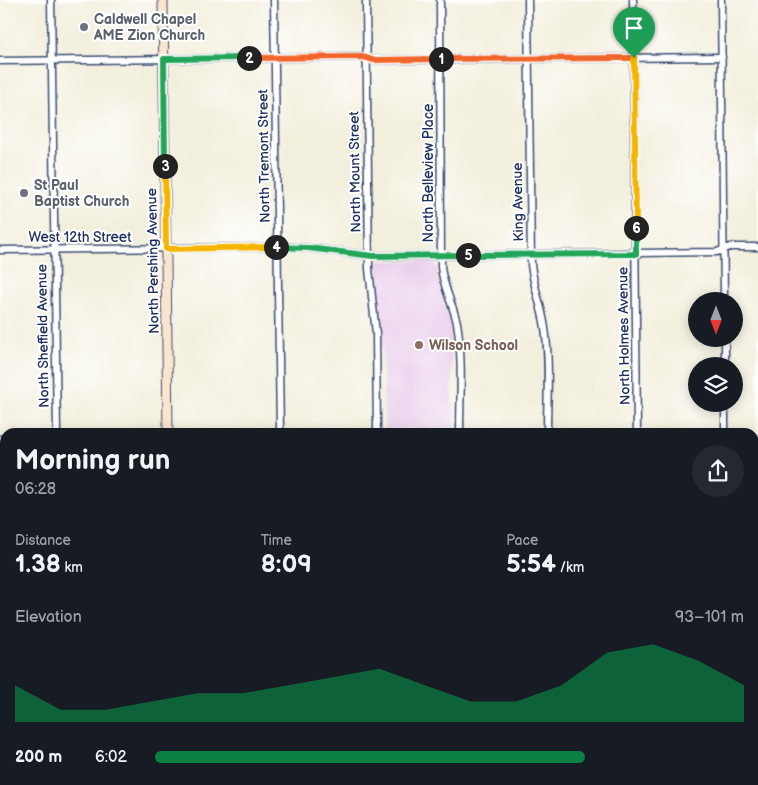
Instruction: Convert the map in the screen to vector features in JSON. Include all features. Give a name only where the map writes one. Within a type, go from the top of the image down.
[{"type":"street","name":"North Sheffield Avenue","points":[[51,0],[57,428]]},
{"type":"street","name":"North Pershing Avenue","points":[[163,0],[168,428]]},
{"type":"street","name":"North Tremont Street","points":[[274,0],[280,428]]},
{"type":"street","name":"North Mount Street","points":[[366,0],[369,255],[376,334],[377,428]]},
{"type":"street","name":"North Belleview Place","points":[[440,0],[441,255],[443,280],[456,318],[458,333],[460,428]]},
{"type":"street","name":"King Avenue","points":[[528,0],[531,254],[533,282],[546,334],[547,428]]},
{"type":"street","name":"North Holmes Avenue","points":[[633,0],[637,428]]},
{"type":"street","points":[[721,0],[724,292]]},
{"type":"street","points":[[0,60],[275,58],[367,58],[373,60],[722,57]]},
{"type":"street","name":"West 12th Street","points":[[0,250],[278,247],[308,248],[369,255],[441,255],[717,252],[730,247],[758,247]]},
{"type":"street","points":[[725,412],[725,428]]},
{"type":"shaded area","name":"Wilson School","points":[[380,261],[433,261],[437,266],[440,284],[454,331],[455,346],[452,352],[452,400],[455,412],[454,428],[384,427],[382,334],[375,266]]},
{"type":"place","name":"Caldwell Chapel AME Zion Church","points":[[84,27]]},
{"type":"place","name":"St Paul Baptist Church","points":[[24,193]]},
{"type":"place","name":"Wilson School","points":[[419,345]]},
{"type":"route","points":[[363,57],[373,60],[477,60],[634,58],[636,254],[373,256],[308,248],[166,249],[164,59],[363,57]]}]
